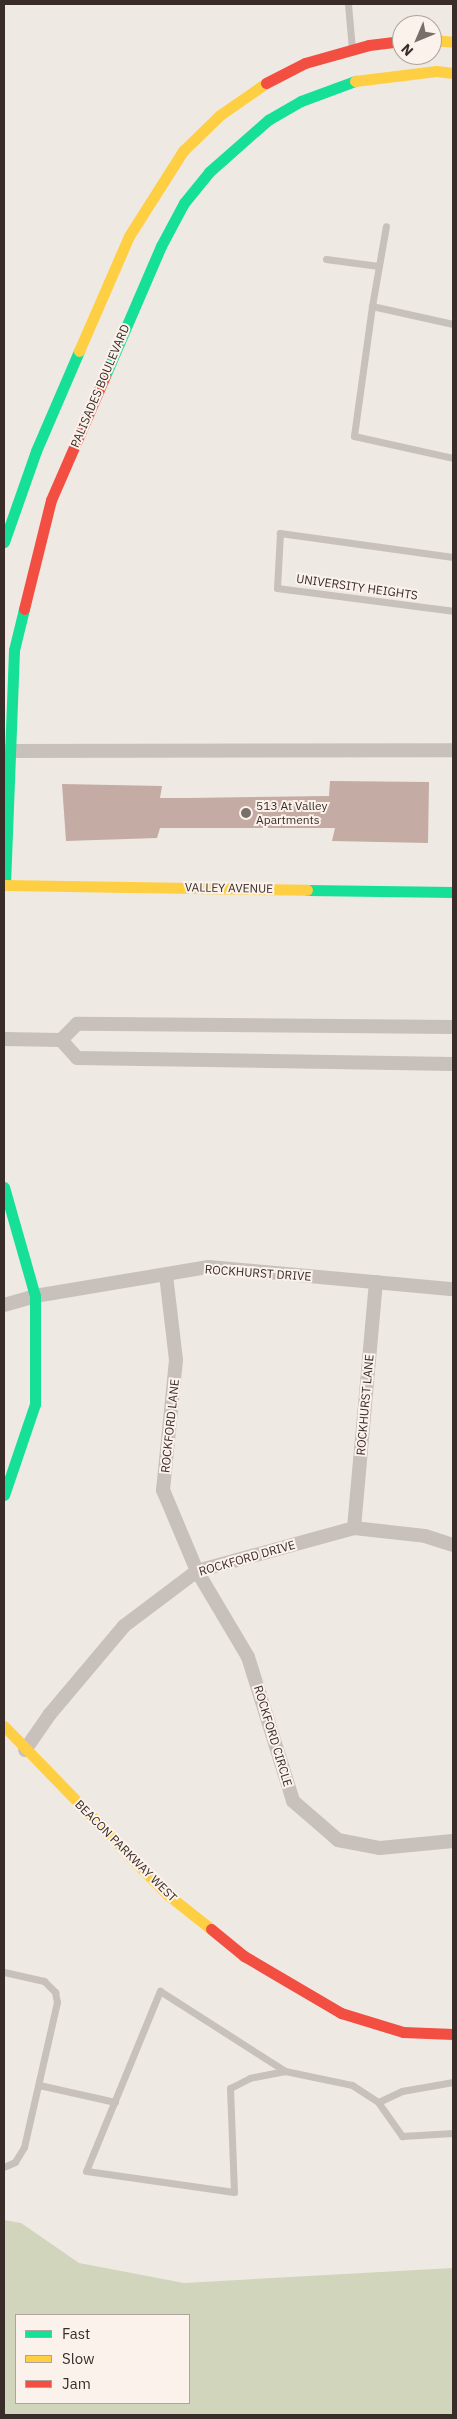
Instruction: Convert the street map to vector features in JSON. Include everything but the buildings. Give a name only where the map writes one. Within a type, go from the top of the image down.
[{"type":"main road","points":[[4,542],[36,451],[129,236],[183,152],[220,115],[268,81],[305,63],[352,49],[392,43]]},
{"type":"main road","name":"PALISADES BOULEVARD","points":[[4,885],[6,751],[14,650],[50,500],[161,246],[184,203],[209,172],[268,120],[301,101],[356,82],[436,71],[453,73]]},
{"type":"main road","name":"VALLEY AVENUE","points":[[4,885],[453,892]]},
{"type":"main road","points":[[4,1187],[35,1296],[35,1404],[4,1494]]},
{"type":"main road","name":"BEACON PARKWAY WEST","points":[[4,1726],[25,1750],[168,1895],[244,1956],[342,2013],[403,2032],[453,2034]]},
{"type":"street","points":[[6,751],[453,750]]},
{"type":"street","points":[[4,1040],[61,1040],[77,1024],[453,1027]]},
{"type":"street","points":[[61,1040],[77,1058],[453,1064]]},
{"type":"street","name":"ROCKHURST DRIVE","points":[[4,1305],[35,1296],[209,1267],[453,1289]]},
{"type":"street","name":"ROCKFORD LANE","points":[[166,1275],[176,1360],[163,1490],[197,1571]]},
{"type":"street","name":"ROCKHURST LANE","points":[[354,1528],[376,1282]]},
{"type":"street","name":"ROCKFORD DRIVE","points":[[25,1750],[50,1714],[124,1626],[197,1571],[354,1528],[425,1536],[453,1545]]},
{"type":"street","name":"ROCKFORD CIRCLE","points":[[197,1571],[248,1657],[293,1801],[338,1840],[380,1848],[453,1842]]},
{"type":"lane","points":[[348,4],[352,49]]},
{"type":"lane","points":[[386,226],[372,306],[354,436],[453,458]]},
{"type":"lane","points":[[326,259],[379,266]]},
{"type":"lane","points":[[372,306],[453,324]]},
{"type":"lane","name":"UNIVERSITY HEIGHTS","points":[[453,557],[280,533],[277,588],[453,611]]},
{"type":"lane","points":[[4,1972],[44,1981],[55,1992],[57,2002],[24,2147],[15,2162],[4,2167]]},
{"type":"lane","points":[[285,2071],[250,2078],[230,2088],[234,2192],[86,2171],[160,1991],[285,2071],[352,2085],[378,2102],[402,2136],[453,2133]]},
{"type":"lane","points":[[378,2102],[402,2091],[453,2082]]},
{"type":"lane","points":[[39,2085],[115,2102]]},
{"type":"green space","points":[[4,2220],[21,2223],[79,2263],[184,2283],[453,2268],[453,2415],[4,2415]]},
{"type":"traffic: fast","points":[[105,376],[161,246],[184,203],[209,172],[268,120],[301,101],[355,81]]},
{"type":"traffic: fast","points":[[4,542],[36,451],[79,351]]},
{"type":"traffic: fast","points":[[5,885],[14,650],[24,609]]},
{"type":"traffic: fast","points":[[307,890],[453,892]]},
{"type":"traffic: fast","points":[[4,1187],[35,1296],[35,1404],[4,1495]]},
{"type":"traffic: slow","points":[[442,41],[453,42]]},
{"type":"traffic: slow","points":[[355,81],[436,71],[453,73]]},
{"type":"traffic: slow","points":[[79,351],[129,236],[183,151],[220,115],[266,83]]},
{"type":"traffic: slow","points":[[4,885],[307,890]]},
{"type":"traffic: slow","points":[[4,1726],[168,1895],[211,1929]]},
{"type":"traffic: jam","points":[[266,83],[305,63],[369,45],[392,42]]},
{"type":"traffic: jam","points":[[24,609],[51,500],[105,376]]},
{"type":"traffic: jam","points":[[211,1929],[244,1956],[341,2013],[403,2032],[453,2034]]},
{"type":"place","name":"513 At Valley Apartments","points":[[246,813]]}]
